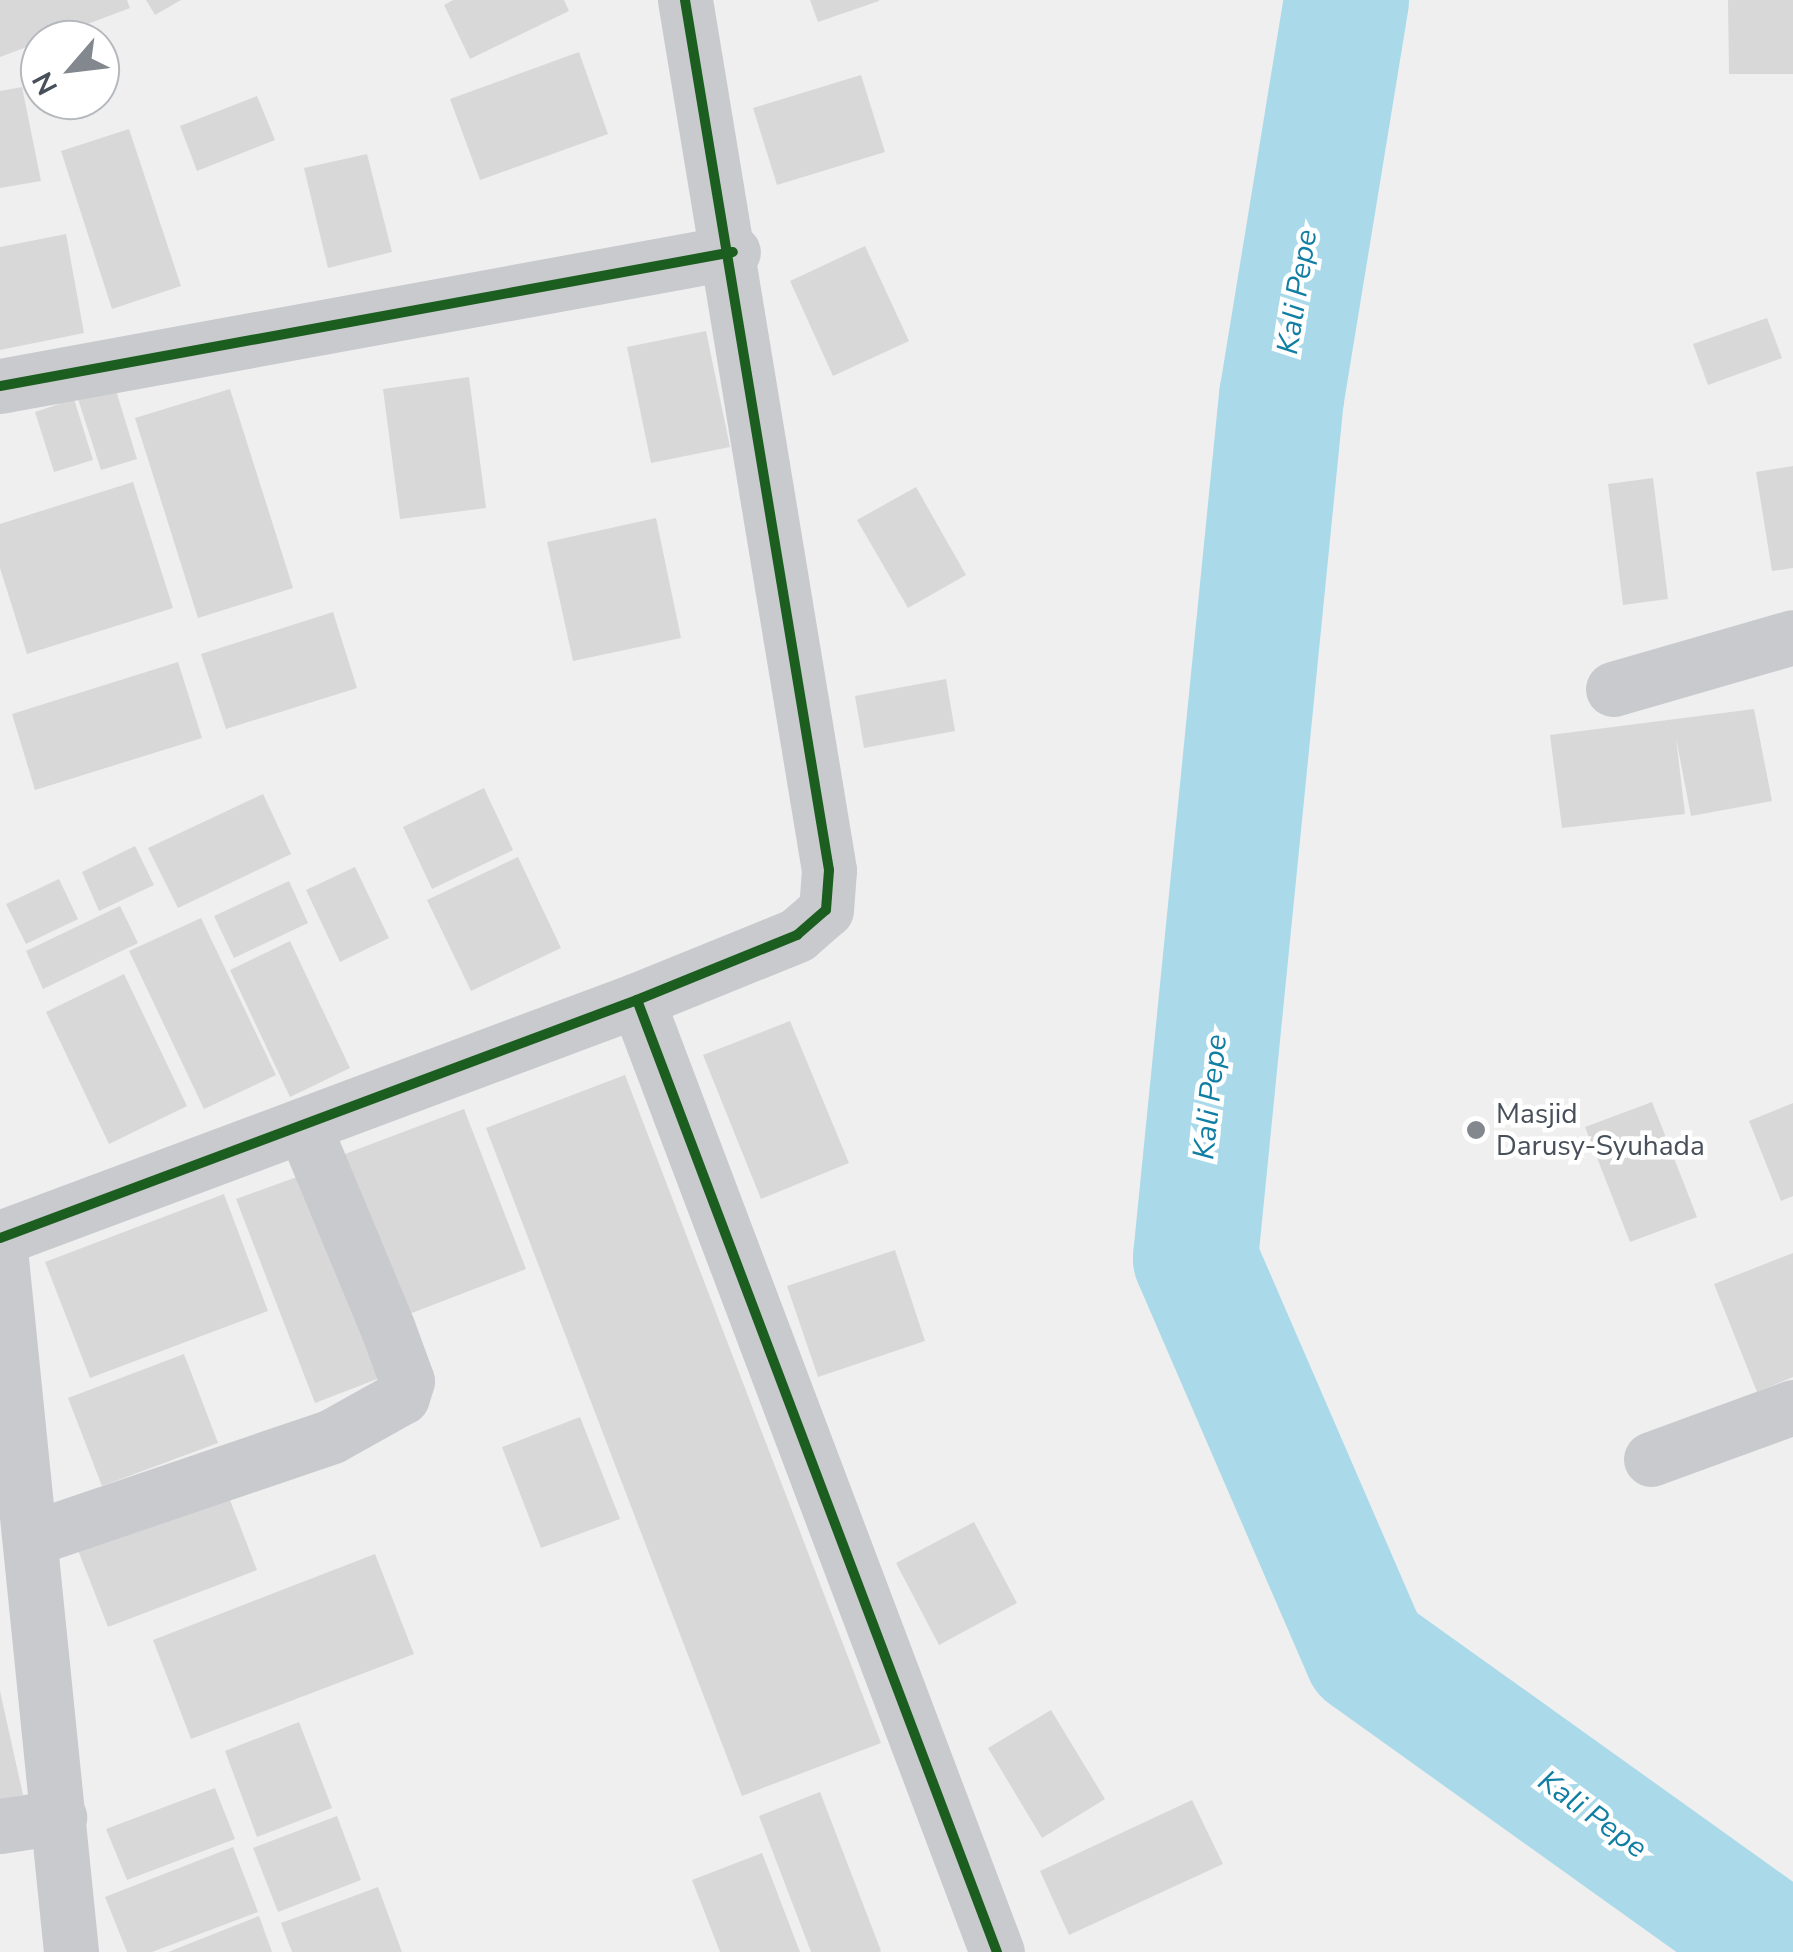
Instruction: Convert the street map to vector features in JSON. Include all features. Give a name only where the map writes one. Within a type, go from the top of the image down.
[{"type":"street","points":[[0,1238],[637,1000],[796,935],[826,910],[830,870],[733,252],[685,0]]},
{"type":"street","points":[[0,386],[733,252]]},
{"type":"street","points":[[1613,690],[1793,637]]},
{"type":"street","points":[[637,1000],[988,1949]]},
{"type":"street","points":[[30,1539],[332,1436],[402,1397],[407,1381],[303,1124]]},
{"type":"street","points":[[0,1249],[70,1952]]},
{"type":"street","points":[[1651,1458],[1793,1407]]},
{"type":"street","points":[[0,1826],[59,1817]]},
{"type":"building","points":[[0,0],[127,0],[130,8],[98,20],[20,20],[20,49],[0,57]]},
{"type":"building","points":[[146,0],[181,0],[155,15]]},
{"type":"building","points":[[453,0],[564,0],[569,11],[470,59],[444,5]]},
{"type":"building","points":[[810,0],[879,0],[879,1],[818,22]]},
{"type":"building","points":[[1728,0],[1793,0],[1793,74],[1729,74]]},
{"type":"building","points":[[579,52],[608,134],[480,180],[450,99]]},
{"type":"building","points":[[861,75],[885,152],[777,185],[753,108]]},
{"type":"building","points":[[20,87],[20,120],[29,120],[41,181],[0,188],[0,91]]},
{"type":"building","points":[[257,96],[275,140],[197,171],[180,126]]},
{"type":"building","points":[[129,129],[181,286],[112,309],[61,151]]},
{"type":"building","points":[[367,154],[392,252],[328,268],[304,168]]},
{"type":"building","points":[[66,234],[84,333],[0,350],[0,247]]},
{"type":"building","points":[[865,246],[909,341],[833,376],[790,281]]},
{"type":"building","points":[[1767,318],[1782,358],[1708,385],[1693,344]]},
{"type":"building","points":[[706,331],[730,447],[651,463],[627,347]]},
{"type":"building","points":[[469,377],[486,508],[400,519],[383,389]]},
{"type":"building","points":[[114,384],[137,459],[101,470],[77,396]]},
{"type":"building","points":[[230,389],[293,588],[198,618],[135,418]]},
{"type":"building","points":[[74,399],[93,460],[54,472],[35,412]]},
{"type":"building","points":[[1793,466],[1793,568],[1772,571],[1756,472]]},
{"type":"building","points":[[1653,478],[1668,599],[1623,605],[1608,484]]},
{"type":"building","points":[[133,482],[173,608],[27,654],[0,568],[0,524]]},
{"type":"building","points":[[916,487],[966,575],[908,608],[857,520]]},
{"type":"building","points":[[656,518],[681,638],[573,661],[547,542]]},
{"type":"building","points":[[333,612],[357,688],[226,729],[201,654]]},
{"type":"building","points":[[178,662],[202,738],[35,790],[12,714]]},
{"type":"building","points":[[946,679],[955,731],[864,748],[855,696]]},
{"type":"building","points":[[1754,709],[1772,801],[1691,816],[1676,738],[1685,814],[1562,828],[1550,735]]},
{"type":"building","points":[[484,788],[513,850],[432,889],[403,827]]},
{"type":"building","points":[[263,794],[291,854],[178,908],[148,848]]},
{"type":"building","points":[[135,846],[154,885],[99,911],[82,872]]},
{"type":"building","points":[[518,857],[561,948],[471,991],[427,900]]},
{"type":"building","points":[[355,867],[389,938],[340,962],[306,890]]},
{"type":"building","points":[[59,879],[78,919],[26,944],[6,904]]},
{"type":"building","points":[[289,881],[308,923],[234,958],[214,916]]},
{"type":"building","points":[[120,906],[138,943],[43,989],[26,951]]},
{"type":"building","points":[[201,918],[276,1075],[204,1109],[129,951]]},
{"type":"building","points":[[290,941],[350,1068],[290,1097],[230,970]]},
{"type":"building","points":[[124,974],[187,1106],[109,1144],[46,1012]]},
{"type":"building","points":[[790,1021],[849,1163],[761,1199],[703,1055]]},
{"type":"building","points":[[625,1075],[881,1743],[742,1796],[486,1128]]},
{"type":"building","points":[[1652,1102],[1697,1217],[1630,1242],[1585,1127]]},
{"type":"building","points":[[1793,1103],[1793,1196],[1781,1201],[1749,1121]]},
{"type":"building","points":[[464,1109],[526,1269],[391,1321],[329,1160]]},
{"type":"building","points":[[308,1173],[385,1376],[315,1403],[236,1199]]},
{"type":"building","points":[[224,1194],[268,1311],[90,1378],[45,1262]]},
{"type":"building","points":[[895,1250],[925,1341],[818,1377],[787,1286]]},
{"type":"building","points":[[1793,1253],[1793,1377],[1757,1392],[1714,1284]]},
{"type":"building","points":[[184,1354],[218,1443],[102,1486],[68,1398]]},
{"type":"building","points":[[580,1417],[620,1519],[541,1548],[502,1447]]},
{"type":"building","points":[[225,1487],[257,1570],[108,1627],[76,1545]]},
{"type":"building","points":[[974,1522],[1017,1603],[939,1645],[896,1563]]},
{"type":"building","points":[[375,1554],[414,1654],[191,1739],[153,1640]]},
{"type":"building","points":[[0,1691],[23,1795],[0,1800]]},
{"type":"building","points":[[1051,1710],[1105,1799],[1042,1838],[988,1748]]},
{"type":"building","points":[[299,1722],[332,1808],[257,1837],[225,1751]]},
{"type":"building","points":[[215,1788],[235,1839],[127,1880],[106,1829]]},
{"type":"building","points":[[820,1792],[879,1952],[811,1952],[759,1816]]},
{"type":"building","points":[[1192,1800],[1223,1864],[1069,1935],[1040,1871]]},
{"type":"building","points":[[337,1816],[361,1880],[278,1912],[253,1848]]},
{"type":"building","points":[[233,1847],[258,1912],[152,1952],[127,1952],[105,1897]]},
{"type":"building","points":[[762,1853],[800,1952],[720,1952],[692,1880]]},
{"type":"building","points":[[378,1887],[402,1952],[292,1952],[281,1923]]},
{"type":"building","points":[[259,1916],[272,1952],[168,1952]]},
{"type":"waterway","name":"Kali Pepe","points":[[1346,0],[1281,396],[1195,1258],[1366,1653],[1784,1952]]},
{"type":"cycle path","points":[[0,1238],[637,1000],[797,935],[826,910],[829,870],[685,0]]},
{"type":"cycle path","points":[[0,386],[733,252]]},
{"type":"cycle path","points":[[637,1000],[997,1952]]},
{"type":"place","name":"Masjid Darusy-Syuhada","points":[[1476,1130]]}]
